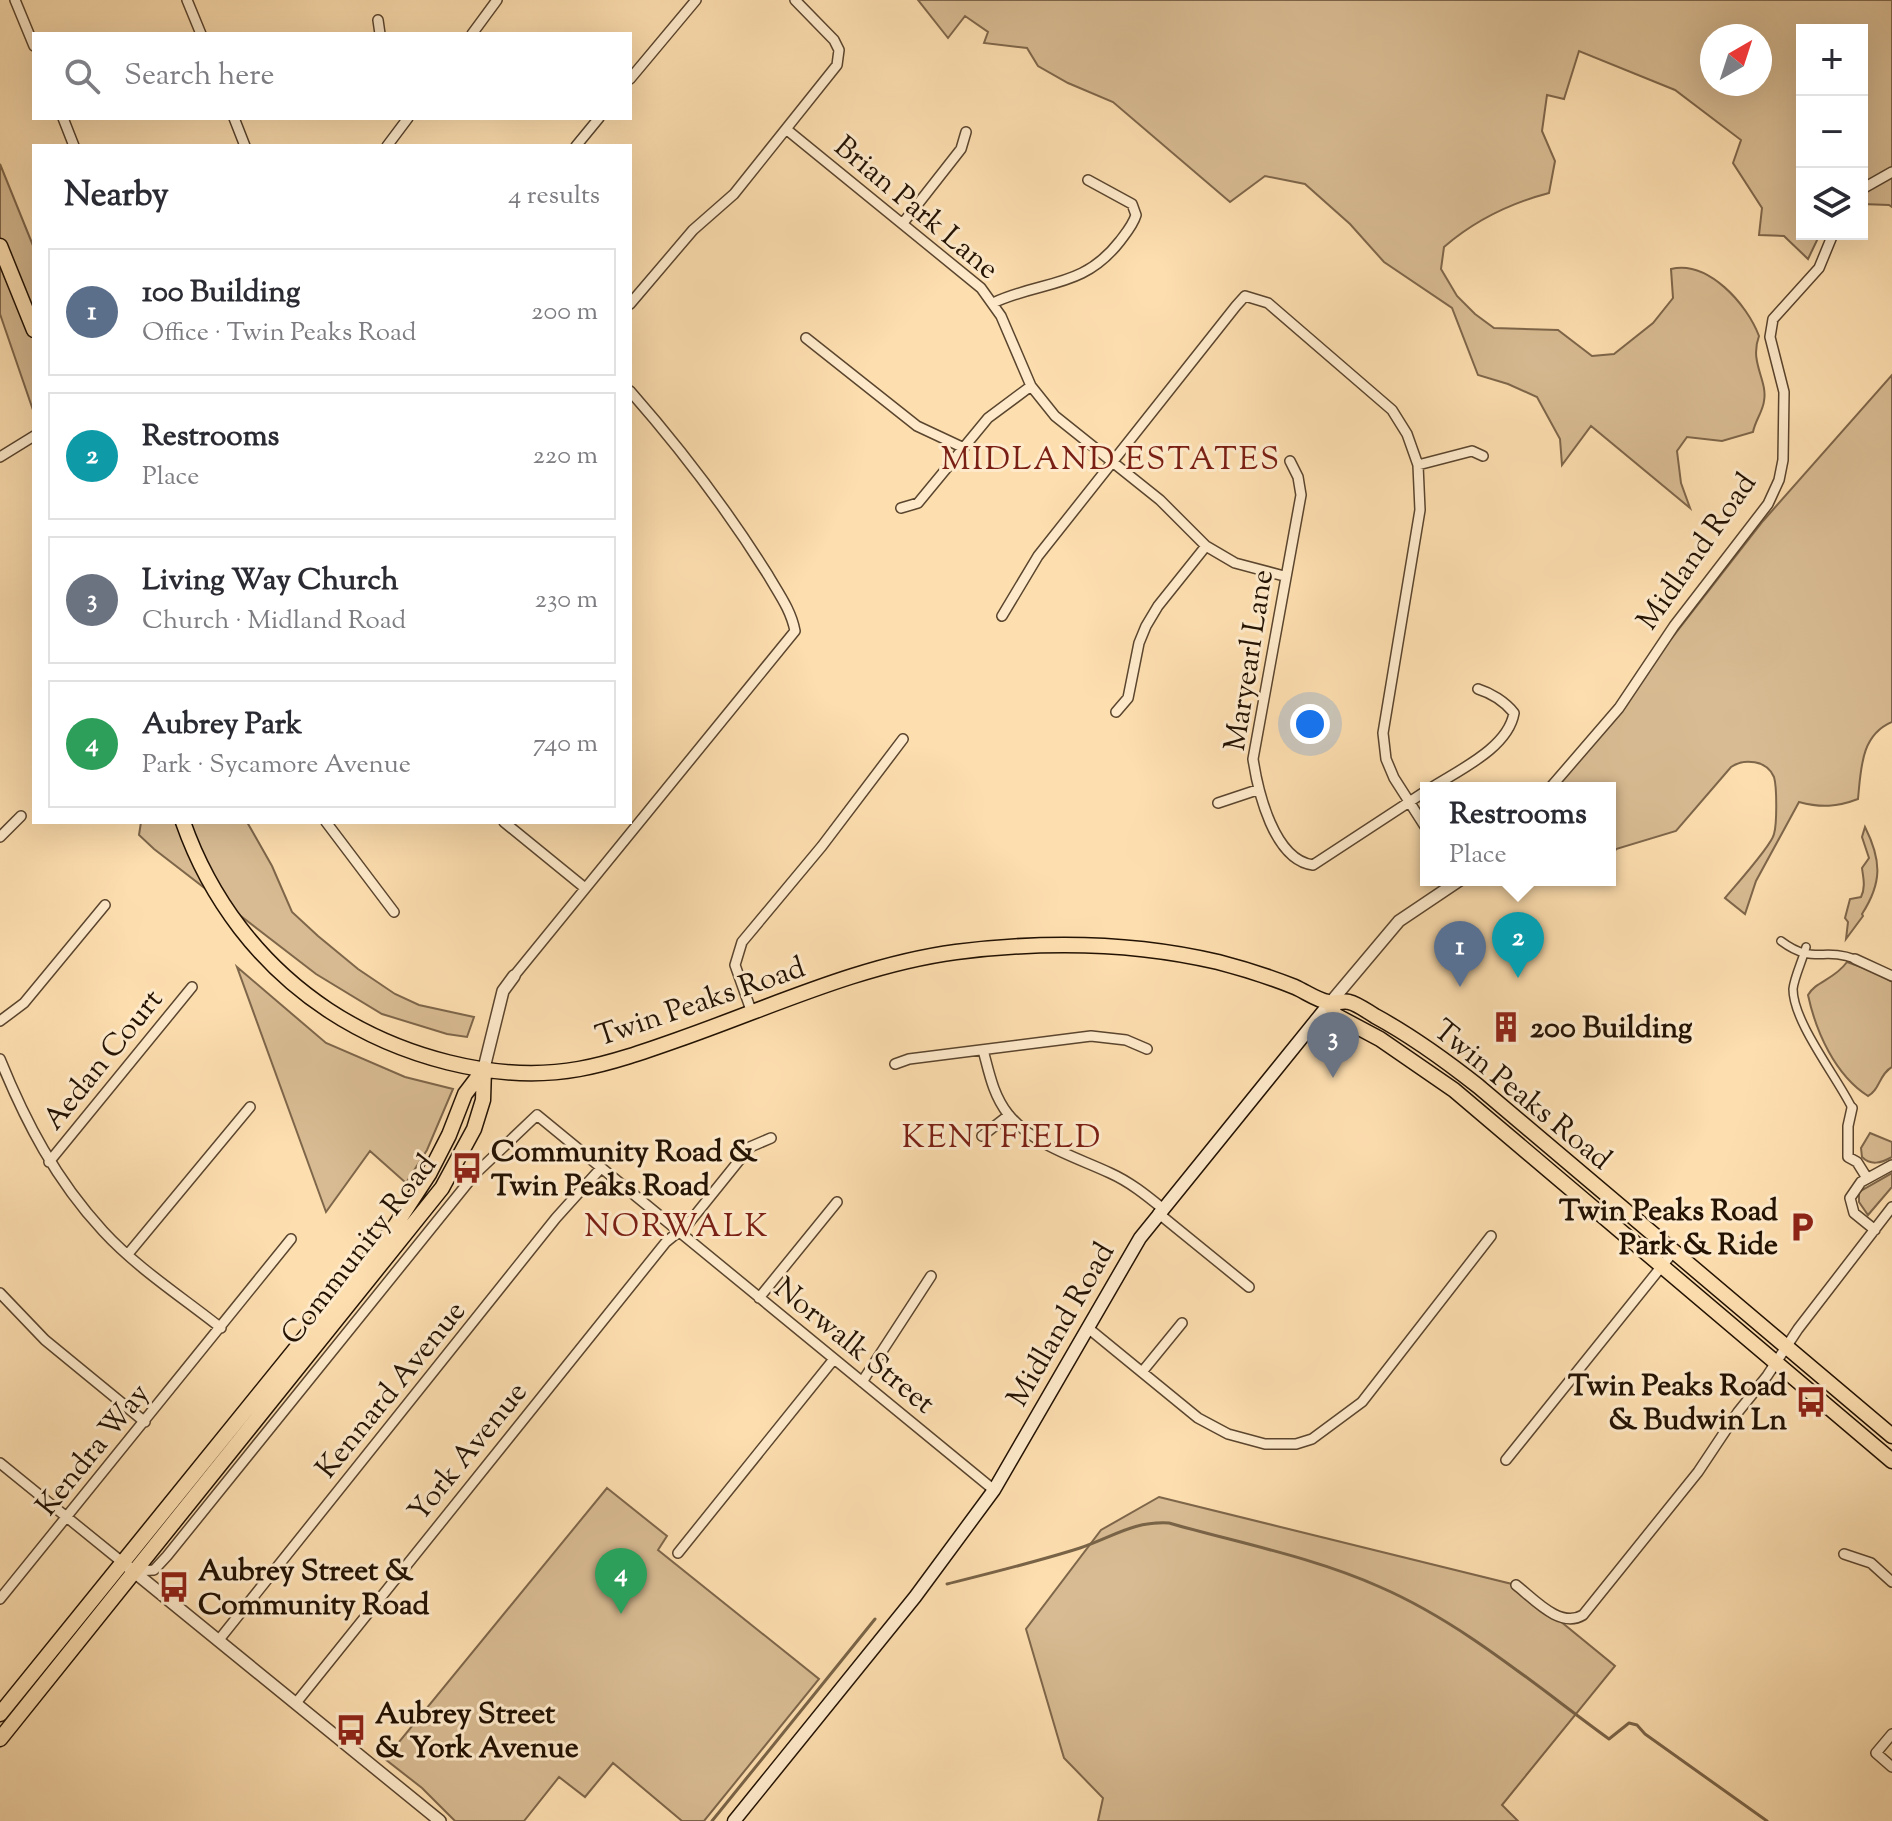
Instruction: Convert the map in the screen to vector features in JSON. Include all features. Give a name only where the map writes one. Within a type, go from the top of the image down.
[{"type":"main road","points":[[0,246],[32,325]]},
{"type":"main road","name":"Twin Peaks Road","points":[[184,824],[212,887],[240,928],[271,963],[306,995],[386,1043],[462,1065],[548,1072],[579,1069],[642,1052],[875,970],[953,952],[1031,946],[1083,945],[1133,949],[1213,961],[1254,971],[1330,1003],[1350,1002],[1442,1058],[1892,1436]]},
{"type":"main road","name":"Twin Peaks Road","points":[[1330,1003],[1335,1015],[1380,1039],[1454,1090],[1892,1461]]},
{"type":"main road","name":"Midland Road","points":[[734,1821],[915,1597],[994,1490],[1137,1243],[1330,1003]]},
{"type":"main road","name":"Community Road","points":[[0,1739],[128,1567],[395,1226],[429,1174],[465,1094],[484,1068]]},
{"type":"main road","name":"Community Road","points":[[0,1714],[128,1567]]},
{"type":"street","points":[[15,0],[32,41]]},
{"type":"street","points":[[187,0],[200,32]]},
{"type":"street","points":[[473,32],[497,0]]},
{"type":"street","points":[[632,77],[696,0]]},
{"type":"street","points":[[632,302],[693,230],[734,194],[837,65],[839,50],[834,40],[795,0]]},
{"type":"street","points":[[378,20],[380,32]]},
{"type":"street","points":[[64,120],[73,144]]},
{"type":"street","points":[[235,120],[244,144]]},
{"type":"street","points":[[388,144],[406,120]]},
{"type":"street","points":[[578,144],[597,120]]},
{"type":"street","name":"Brian Park Lane","points":[[786,129],[981,288],[1001,316],[1031,386],[1055,416],[1160,500],[1206,546],[1235,563],[1284,576]]},
{"type":"street","points":[[903,223],[961,149],[966,132]]},
{"type":"street","points":[[1868,186],[1892,172]]},
{"type":"street","points":[[993,303],[1018,291],[1052,285],[1088,272],[1114,248],[1133,223],[1136,215],[1132,204],[1088,180]]},
{"type":"street","name":"Midland Road","points":[[1555,782],[1619,708],[1674,626],[1768,504],[1779,480],[1783,460],[1784,392],[1770,337],[1773,319],[1819,268],[1831,240]]},
{"type":"street","points":[[1002,616],[1038,556],[1245,296],[1268,303],[1392,410],[1407,434],[1418,465],[1420,510],[1383,733],[1386,759],[1420,818]]},
{"type":"street","points":[[806,338],[917,426],[964,448]]},
{"type":"street","points":[[901,508],[918,503],[988,418],[1031,386]]},
{"type":"street","points":[[484,1068],[503,991],[795,631],[792,615],[746,541],[632,393]]},
{"type":"street","points":[[0,457],[32,437]]},
{"type":"street","points":[[1418,465],[1472,451],[1483,456]]},
{"type":"street","name":"Maryearl Lane","points":[[1290,461],[1298,477],[1301,495],[1253,759],[1257,790],[1284,845],[1301,864],[1313,865],[1410,802]]},
{"type":"street","points":[[1116,712],[1128,698],[1139,643],[1146,626],[1206,546]]},
{"type":"street","points":[[1439,782],[1504,736],[1512,724],[1514,713],[1489,692],[1478,689]]},
{"type":"street","points":[[752,1013],[735,965],[742,942],[822,846],[903,739]]},
{"type":"street","points":[[1218,803],[1257,790]]},
{"type":"street","points":[[1410,802],[1420,795]]},
{"type":"street","points":[[0,837],[21,816]]},
{"type":"street","points":[[328,824],[394,912]]},
{"type":"street","points":[[506,824],[585,888]]},
{"type":"street","name":"Midland Road","points":[[1330,1003],[1399,921],[1450,886]]},
{"type":"street","points":[[0,1021],[24,1003],[105,905]]},
{"type":"street","points":[[1781,941],[1820,956],[1838,952],[1892,976]]},
{"type":"street","points":[[1805,951],[1794,984],[1795,1001],[1818,1051],[1852,1108],[1848,1126],[1848,1157],[1857,1162],[1867,1178]]},
{"type":"street","name":"Aedan Court","points":[[49,1162],[192,987]]},
{"type":"street","points":[[895,1064],[909,1059],[1091,1036],[1126,1040],[1147,1049]]},
{"type":"street","points":[[983,1050],[991,1081],[1009,1115],[1046,1144],[1128,1182],[1249,1287]]},
{"type":"street","points":[[0,1059],[20,1108],[49,1162],[87,1212],[128,1254],[221,1328]]},
{"type":"street","points":[[128,1254],[250,1107]]},
{"type":"street","name":"Norwalk Street","points":[[128,1567],[154,1570],[167,1556],[475,1174],[537,1115],[994,1490]]},
{"type":"street","points":[[982,1136],[1009,1115]]},
{"type":"street","name":"York Avenue","points":[[296,1703],[666,1242],[688,1224],[750,1147],[771,1138]]},
{"type":"street","points":[[1875,1230],[1854,1213],[1849,1204],[1856,1187],[1892,1165]]},
{"type":"street","name":"Kennard Avenue","points":[[218,1641],[556,1218],[601,1168]]},
{"type":"street","points":[[759,1298],[837,1202]]},
{"type":"street","points":[[1516,1585],[1563,1619],[1583,1615],[1698,1472],[1786,1346],[1892,1207]]},
{"type":"street","points":[[1088,1328],[1198,1418],[1228,1434],[1265,1444],[1296,1444],[1312,1439],[1362,1402],[1491,1236]]},
{"type":"street","name":"Kendra Way","points":[[0,1599],[291,1239]]},
{"type":"street","points":[[1506,1460],[1674,1251]]},
{"type":"street","points":[[862,1382],[931,1276]]},
{"type":"street","points":[[0,1293],[45,1340],[145,1422]]},
{"type":"street","points":[[1142,1372],[1182,1323]]},
{"type":"street","points":[[678,1553],[834,1359]]},
{"type":"street","points":[[0,1463],[440,1821]]},
{"type":"street","points":[[1844,1554],[1871,1563],[1892,1582]]},
{"type":"street","points":[[1892,1734],[1876,1753],[1892,1767]]},
{"type":"shaded area","points":[[918,0],[1892,0],[1892,207],[1868,204],[1868,24],[1796,24],[1796,240],[1817,240],[1808,259],[1784,236],[1759,235],[1762,208],[1733,163],[1741,140],[1675,90],[1579,51],[1564,99],[1547,95],[1542,131],[1555,161],[1549,193],[1494,214],[1444,247],[1441,269],[1457,296],[1494,328],[1558,330],[1592,356],[1614,354],[1653,323],[1673,298],[1671,269],[1699,271],[1736,298],[1759,336],[1756,355],[1765,393],[1763,405],[1753,432],[1722,441],[1687,437],[1677,451],[1681,483],[1690,508],[1591,426],[1562,465],[1560,439],[1537,397],[1478,375],[1452,308],[1384,262],[1350,224],[1305,184],[1265,176],[1230,202],[1113,102],[1038,66],[1027,48],[984,43],[988,32],[965,16],[948,38]]},
{"type":"shaded area","points":[[0,164],[32,243],[32,407],[0,314]]},
{"type":"shaded area","points":[[1892,375],[1892,722],[1874,735],[1868,744],[1858,799],[1829,806],[1799,802],[1756,881],[1745,914],[1725,898],[1774,834],[1775,782],[1766,767],[1755,762],[1736,764],[1676,831],[1616,849],[1616,782],[1560,782],[1763,521]]},
{"type":"shaded area","points":[[141,824],[248,824],[272,866],[292,912],[358,969],[395,994],[419,1005],[474,1017],[467,1037],[382,1014],[316,974],[139,835]]},
{"type":"shaded area","points":[[1865,827],[1877,861],[1876,882],[1863,916],[1846,939],[1848,922],[1845,918],[1850,899],[1861,897],[1864,886],[1862,868],[1869,858],[1862,837]]},
{"type":"shaded area","points":[[1847,962],[1892,982],[1892,1067],[1868,1096],[1846,1077],[1829,1052],[1808,995]]},
{"type":"shaded area","points":[[237,967],[326,1043],[405,1077],[453,1089],[427,1150],[406,1183],[370,1151],[326,1212]]},
{"type":"shaded area","points":[[1870,1133],[1892,1142],[1892,1157],[1876,1163],[1862,1157],[1861,1148]]},
{"type":"shaded area","points":[[1892,1173],[1892,1187],[1868,1215],[1859,1202],[1859,1192]]},
{"type":"shaded area","points":[[607,1488],[667,1536],[658,1550],[819,1679],[704,1821],[682,1821],[613,1763],[585,1797],[559,1777],[524,1821],[455,1821],[422,1788],[385,1759]]},
{"type":"shaded area","points":[[1159,1497],[1516,1585],[1615,1666],[1502,1805],[1518,1821],[1098,1821],[1103,1798],[1064,1758],[1026,1629],[1101,1530]]},
{"type":"waterway","points":[[947,1584],[1047,1558],[1134,1527],[1156,1523],[1169,1523],[1302,1559],[1355,1576],[1441,1618],[1609,1739],[1629,1723],[1637,1725],[1645,1734],[1767,1821]]},
{"type":"waterway","points":[[712,1821],[875,1619]]},
{"type":"place","name":"Restrooms","points":[[1518,978]]},
{"type":"place","name":"100 Building","points":[[1460,987]]},
{"type":"place","name":"200 Building","points":[[1506,1027]]},
{"type":"place","name":"Living Way Church","points":[[1333,1078]]},
{"type":"place","name":"Community Road & Twin Peaks Road","points":[[467,1168]]},
{"type":"place","name":"Twin Peaks Road Park & Ride","points":[[1802,1227]]},
{"type":"place","name":"Twin Peaks Road & Budwin Ln","points":[[1811,1402]]},
{"type":"place","name":"Aubrey Street & Community Road","points":[[174,1587]]},
{"type":"place","name":"Aubrey Park","points":[[621,1614]]},
{"type":"place","name":"Aubrey Street & York Avenue","points":[[351,1730]]},
{"type":"district","name":"MIDLAND ESTATES","points":[[1111,458]]},
{"type":"district","name":"KENTFIELD","points":[[1002,1136]]},
{"type":"district","name":"NORWALK","points":[[677,1225]]}]
